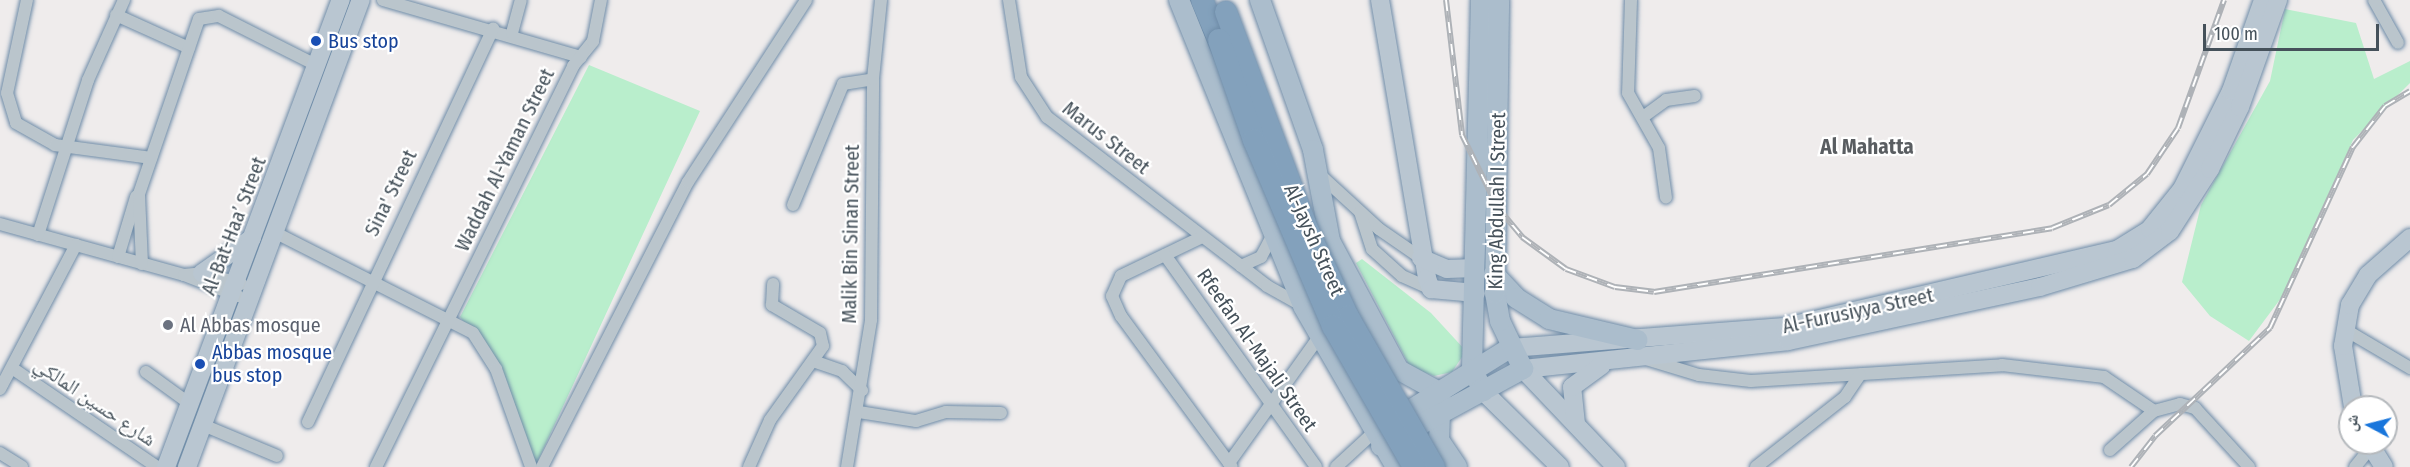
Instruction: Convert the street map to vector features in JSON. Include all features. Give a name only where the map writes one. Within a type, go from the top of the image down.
[{"type":"highway","name":"Al-Jaysh Street","points":[[1202,0],[1219,40],[1254,140],[1328,317],[1414,467]]},
{"type":"highway","name":"Al-Jaysh Street","points":[[1223,6],[1308,231],[1348,316],[1434,467]]},
{"type":"main road","name":"Al-Bat-Haa’ Street","points":[[166,467],[235,289],[341,0]]},
{"type":"main road","name":"Al-Bat-Haa’ Street","points":[[187,467],[254,294],[274,232],[361,0]]},
{"type":"main road","points":[[1179,0],[1272,236],[1303,306],[1318,338],[1377,440],[1396,467]]},
{"type":"main road","points":[[1260,0],[1319,174],[1330,241],[1359,301],[1400,370],[1441,393]]},
{"type":"main road","points":[[1380,0],[1420,201],[1421,258],[1431,289],[1476,292]]},
{"type":"main road","name":"King Abdullah I Street","points":[[1481,0],[1485,271],[1510,348],[1523,369],[1579,431],[1616,467]]},
{"type":"main road","name":"King Abdullah I Street","points":[[1478,383],[1476,292],[1485,271],[1498,0]]},
{"type":"main road","name":"Al-Furusiyya Street","points":[[1377,440],[1440,414],[1478,383],[1510,348],[1785,327],[2117,250],[2151,229],[2182,189],[2230,91],[2263,0]]},
{"type":"main road","name":"Al-Furusiyya Street","points":[[1377,440],[1441,393],[1523,369],[1646,359],[1823,334],[2040,287],[2144,253],[2170,231],[2210,169],[2240,107],[2278,0]]},
{"type":"main road","points":[[193,274],[255,235]]},
{"type":"main road","points":[[2350,395],[2343,362],[2344,329],[2358,288],[2410,238]]},
{"type":"main road","points":[[1421,258],[1447,269],[1485,271],[1516,298],[1549,319],[1638,340]]},
{"type":"main road","points":[[1579,431],[1570,405],[1576,380],[1623,360]]},
{"type":"main road","points":[[1478,383],[1560,467]]},
{"type":"main road","points":[[1440,414],[1438,440],[1457,467]]},
{"type":"street","points":[[27,0],[9,108],[27,134],[66,148],[152,158]]},
{"type":"street","points":[[38,235],[66,148],[116,15],[124,0]]},
{"type":"street","name":"Waddah Al-Yaman Street","points":[[376,467],[581,57],[512,33],[383,0]]},
{"type":"street","points":[[512,33],[521,0]]},
{"type":"street","points":[[581,57],[594,41],[601,0]]},
{"type":"street","points":[[542,467],[688,182],[806,0]]},
{"type":"street","name":"Malik Bin Sinan Street","points":[[847,467],[859,412],[871,320],[873,79],[881,0]]},
{"type":"street","name":"Marus Street","points":[[1009,0],[1022,77],[1047,117],[1241,266],[1303,306]]},
{"type":"street","points":[[1631,0],[1628,93],[1659,148],[1666,198]]},
{"type":"street","points":[[2374,0],[2398,43]]},
{"type":"street","points":[[118,257],[199,19],[211,14],[223,18],[318,66]]},
{"type":"street","points":[[116,15],[189,48]]},
{"type":"street","name":"Sina' Street","points":[[308,422],[372,278],[493,28]]},
{"type":"street","points":[[793,205],[843,84],[873,79]]},
{"type":"street","points":[[1643,117],[1666,100],[1695,96]]},
{"type":"street","points":[[1319,174],[1360,212],[1421,258]]},
{"type":"street","points":[[139,194],[142,264]]},
{"type":"street","points":[[1360,212],[1372,249],[1402,276],[1431,289]]},
{"type":"street","points":[[0,224],[142,264],[193,274],[254,294]]},
{"type":"street","points":[[274,232],[449,317],[473,333],[489,354],[531,467]]},
{"type":"street","points":[[1241,266],[1262,257],[1272,236]]},
{"type":"street","points":[[1202,237],[1121,276],[1113,289],[1113,303],[1231,465],[1318,338]]},
{"type":"street","points":[[0,389],[76,245]]},
{"type":"street","name":"Rfeefan Al-Majali Street","points":[[1165,255],[1316,467]]},
{"type":"street","points":[[193,274],[235,289]]},
{"type":"street","points":[[749,467],[774,413],[816,362],[823,339],[775,308],[773,284]]},
{"type":"street","points":[[2344,329],[2410,368]]},
{"type":"street","points":[[1646,359],[1699,375],[1750,381],[1990,365],[2097,376],[2123,385],[2154,411]]},
{"type":"street","points":[[816,362],[842,371],[862,390]]},
{"type":"street","name":"شارع حسين المالكي","points":[[12,368],[157,467]]},
{"type":"street","points":[[146,372],[190,404]]},
{"type":"street","points":[[1756,467],[1845,397],[1860,375]]},
{"type":"street","points":[[2110,450],[2154,411],[2180,404],[2195,408],[2245,466]]},
{"type":"street","points":[[859,412],[916,421],[946,412],[1001,413]]},
{"type":"street","points":[[203,425],[277,456]]},
{"type":"street","name":"Al-Furusiyya Street","points":[[1336,467],[1377,440]]},
{"type":"street","points":[[0,453],[22,467]]},
{"type":"green space","points":[[2285,9],[2356,23],[2374,79],[2410,61],[2410,83],[2353,140],[2287,290],[2249,341],[2210,316],[2182,282],[2201,205],[2270,81]]},
{"type":"green space","points":[[589,65],[700,111],[535,467],[504,376],[460,317]]},
{"type":"green space","points":[[1362,259],[1431,313],[1466,351],[1452,372],[1434,376],[1410,367],[1356,263]]},
{"type":"railway","points":[[1446,0],[1462,135],[1498,208],[1522,237],[1566,269],[1615,287],[1654,292],[2052,228],[2109,205],[2147,174],[2178,128],[2224,0]]},
{"type":"railway","points":[[2131,467],[2155,436],[2270,328],[2353,147],[2385,106],[2410,91]]},
{"type":"place","name":"Bus stop","points":[[316,41]]},
{"type":"place","name":"Al Abbas mosque","points":[[168,325]]},
{"type":"place","name":"Abbas mosque bus stop","points":[[200,364]]},
{"type":"district","name":"Al Mahatta","points":[[1867,147]]}]
